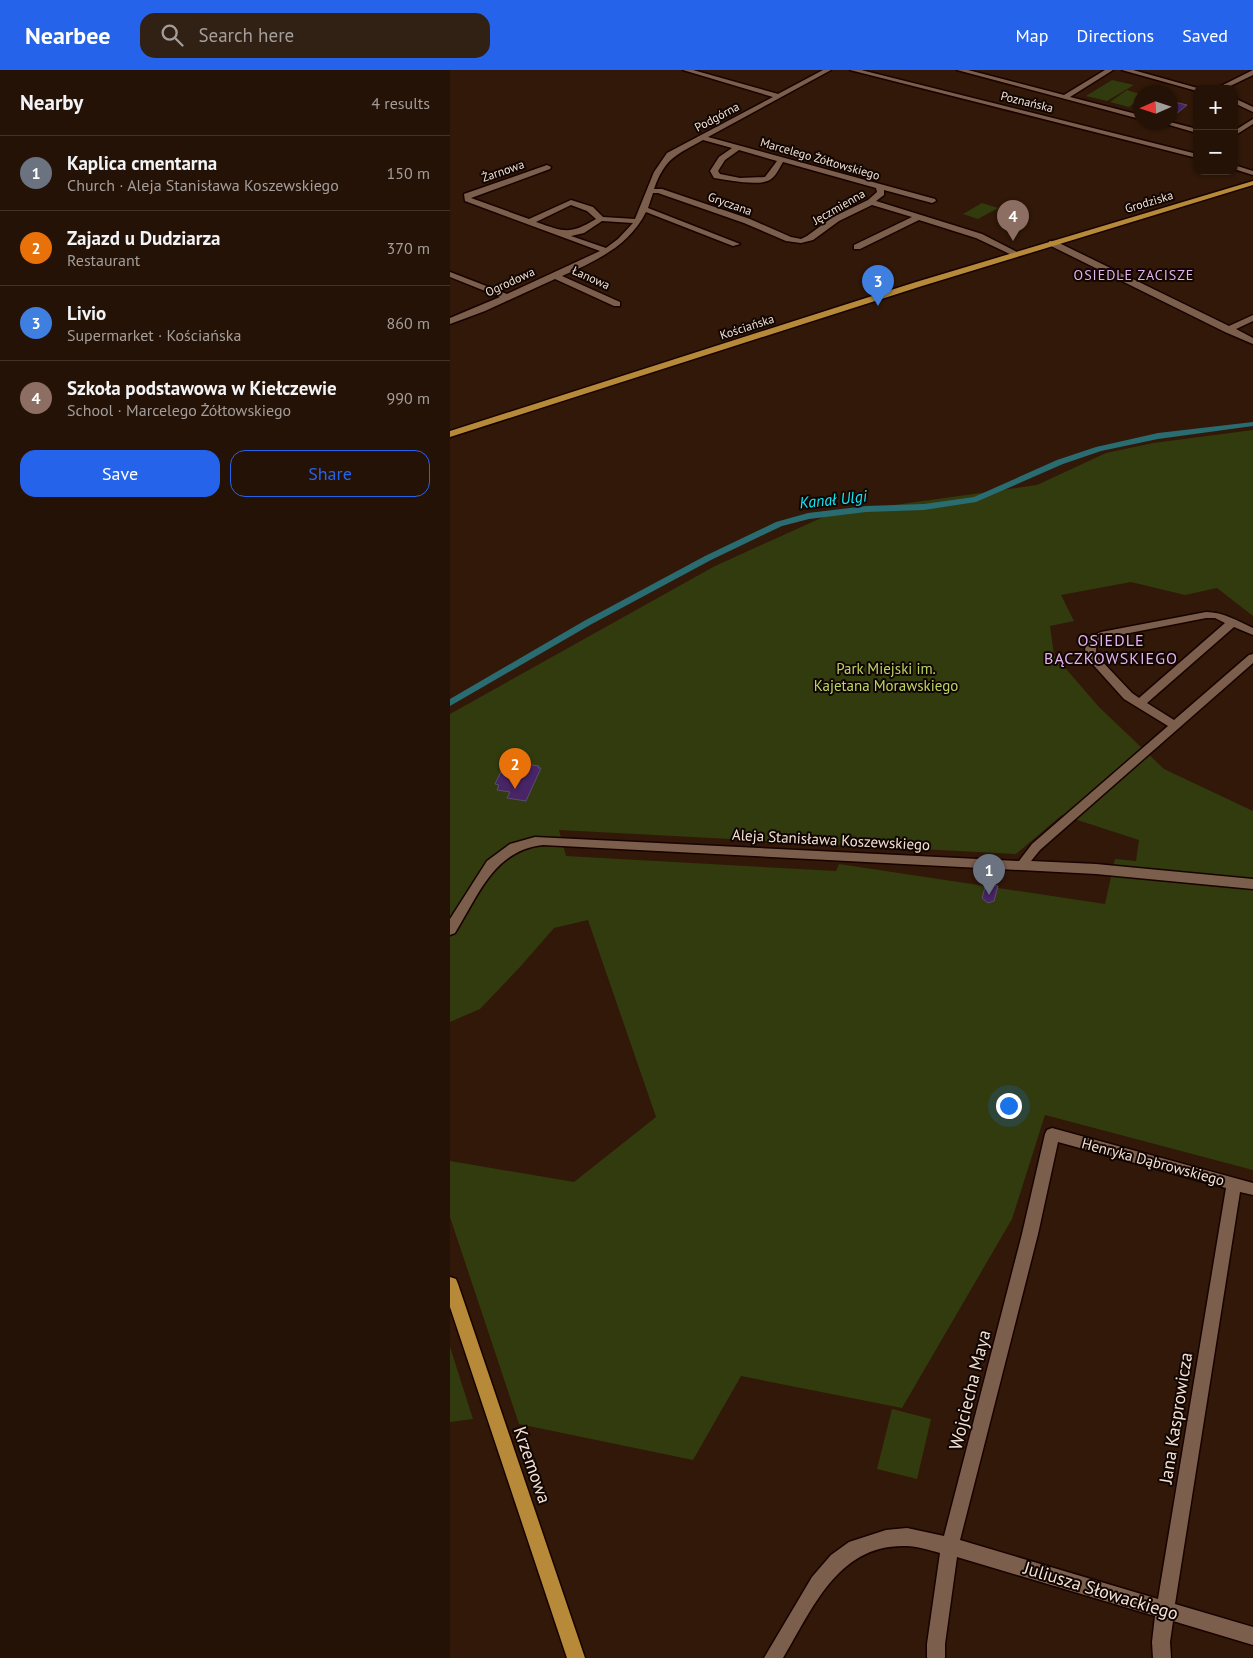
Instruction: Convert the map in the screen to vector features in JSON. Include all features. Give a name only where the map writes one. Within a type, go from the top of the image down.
[{"type":"main road","name":"Grodziska","points":[[1052,243],[1253,183]]},
{"type":"main road","name":"Kościańska","points":[[450,434],[1052,243]]},
{"type":"main road","name":"Krzemowa","points":[[450,1284],[576,1658]]},
{"type":"street","points":[[686,70],[780,97]]},
{"type":"street","name":"Podgórna","points":[[579,264],[623,238],[638,221],[664,160],[677,151],[828,70]]},
{"type":"street","name":"Poznańska","points":[[853,70],[1193,155]]},
{"type":"street","points":[[960,70],[1133,115]]},
{"type":"street","points":[[1065,97],[1110,70]]},
{"type":"street","points":[[1124,70],[1193,88]]},
{"type":"street","points":[[1226,85],[1253,72]]},
{"type":"street","points":[[1238,102],[1253,110]]},
{"type":"street","points":[[1238,131],[1253,121]]},
{"type":"street","points":[[1178,127],[1193,131]]},
{"type":"street","name":"Marcelego Żółtowskiego","points":[[703,138],[932,201]]},
{"type":"street","points":[[738,147],[722,159],[714,171],[716,176],[740,180],[770,178],[782,159]]},
{"type":"street","name":"Żarnowa","points":[[530,222],[468,199],[467,196],[547,167]]},
{"type":"street","points":[[1238,168],[1253,173]]},
{"type":"street","name":"Jęczmienna","points":[[801,241],[810,238],[836,219],[871,202],[881,193],[880,188]]},
{"type":"street","name":"Gryczana","points":[[650,191],[659,191],[747,221],[789,239],[801,241]]},
{"type":"street","points":[[530,222],[571,202],[590,209],[601,219]]},
{"type":"street","name":"Marcelego Żółtowskiego","points":[[871,202],[979,236],[1017,254]]},
{"type":"street","points":[[644,209],[736,244]]},
{"type":"street","points":[[857,247],[918,217]]},
{"type":"street","points":[[567,235],[581,231],[601,219],[638,221]]},
{"type":"street","points":[[530,222],[605,250]]},
{"type":"street","points":[[1052,243],[1253,341]]},
{"type":"street","name":"Ogrodowa","points":[[450,321],[579,264]]},
{"type":"street","points":[[450,274],[507,297]]},
{"type":"street","name":"Łanowa","points":[[554,275],[617,304]]},
{"type":"street","points":[[1228,330],[1253,318]]},
{"type":"street","points":[[1175,725],[1128,696],[1092,656],[1090,649],[1094,639],[1101,635],[1206,614],[1218,615],[1253,632]]},
{"type":"street","points":[[1140,703],[1233,622]]},
{"type":"street","points":[[1024,865],[1025,860],[1036,847],[1253,657]]},
{"type":"street","name":"Aleja Stanisława Koszewskiego","points":[[450,930],[491,864],[513,848],[535,842],[1096,869],[1253,884]]},
{"type":"street","name":"Henryka Dąbrowskiego","points":[[1052,1134],[1253,1189]]},
{"type":"street","name":"Wojciecha Maya","points":[[936,1658],[936,1644],[950,1546],[1030,1234],[1052,1134]]},
{"type":"street","name":"Jana Kasprowicza","points":[[1162,1658],[1161,1642],[1165,1610],[1234,1184]]},
{"type":"street","name":"Juliusza Słowackiego","points":[[773,1658],[818,1583],[837,1561],[855,1548],[886,1539],[907,1537],[950,1546],[1253,1636]]},
{"type":"green space","points":[[1112,80],[1134,85],[1107,101],[1086,96]]},
{"type":"green space","points":[[1127,90],[1133,92],[1133,104],[1129,107],[1110,102]]},
{"type":"green space","points":[[982,203],[998,208],[978,219],[963,214]]},
{"type":"green space","name":"Park Miejski im. Kajetana Morawskiego","points":[[1253,430],[1253,616],[1217,588],[1185,595],[1131,582],[1061,595],[1074,621],[1050,626],[1054,655],[1099,707],[1164,769],[1253,811],[1253,1170],[1045,1115],[1012,1219],[902,1408],[741,1376],[693,1460],[519,1424],[450,1217],[450,1161],[574,1182],[656,1117],[588,920],[554,928],[480,1009],[450,1022],[450,714],[715,566],[830,514],[1037,485],[1106,453],[1153,443]],"holes":[[[1062,815],[1139,840],[1136,861],[1115,859],[1105,904],[839,864],[836,871],[566,856],[559,830],[1016,854]]]},
{"type":"green space","points":[[450,1347],[473,1419],[450,1422]]},
{"type":"green space","points":[[892,1409],[931,1419],[917,1479],[877,1469]]},
{"type":"building","points":[[1178,103],[1187,105],[1178,112]]},
{"type":"building","points":[[506,761],[539,766],[538,768],[541,768],[526,801],[507,798],[510,792],[497,790],[499,785],[495,784]]},
{"type":"building","points":[[986,884],[998,886],[994,901],[988,903],[982,898]]},
{"type":"waterway","name":"Kanał Ulgi","points":[[450,703],[587,623],[708,558],[779,524],[808,516],[866,509],[924,507],[976,499],[1060,462],[1099,449],[1158,436],[1253,424]]},
{"type":"place","name":"Szkoła podstawowa w Kiełczewie","points":[[1013,241]]},
{"type":"place","name":"Livio","points":[[878,306]]},
{"type":"place","name":"Zajazd u Dudziarza","points":[[515,789]]},
{"type":"place","name":"Kaplica cmentarna","points":[[989,895]]},
{"type":"district","name":"OSIEDLE ZACISZE","points":[[1134,275]]},
{"type":"district","name":"OSIEDLE BĄCZKOWSKIEGO","points":[[1111,649]]}]
